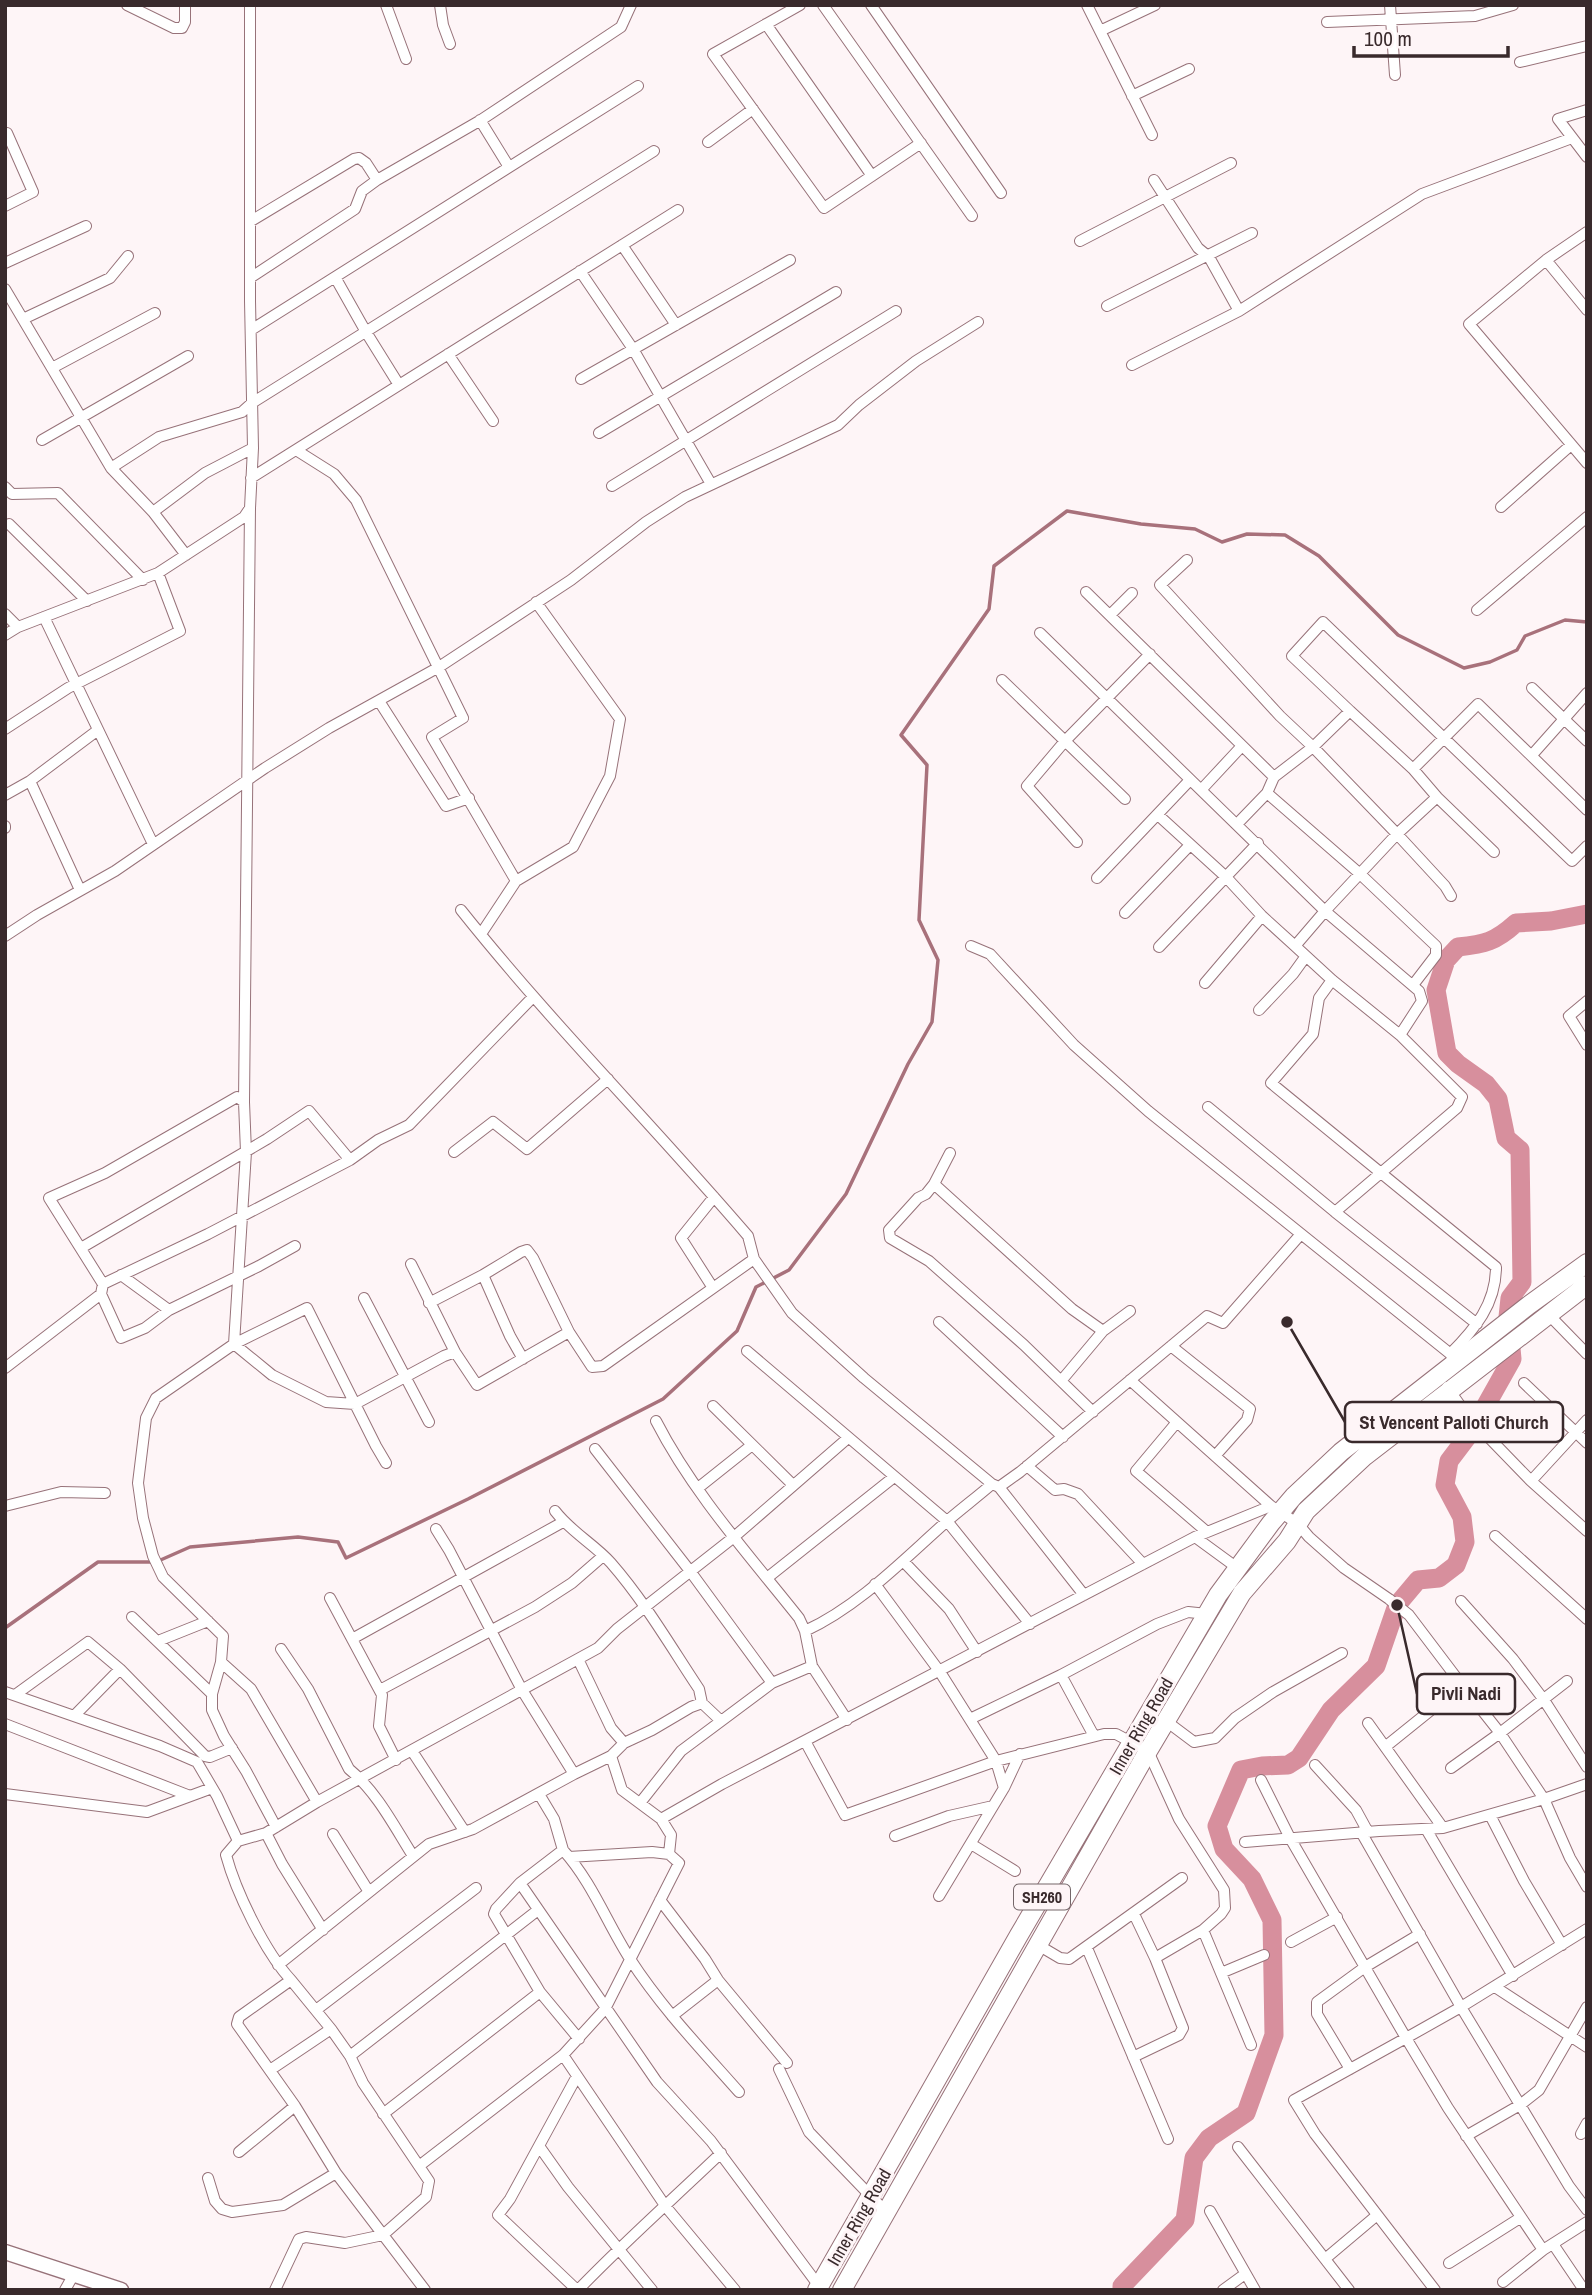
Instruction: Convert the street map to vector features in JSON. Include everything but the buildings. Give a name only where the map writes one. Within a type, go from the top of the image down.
[{"type":"highway","name":"Inner Ring Road","points":[[842,2290],[1148,1751],[1242,1593],[1287,1541],[1306,1511],[1445,1382],[1454,1357],[1483,1330],[1530,1304],[1587,1263]]},
{"type":"highway","name":"Inner Ring Road","points":[[818,2288],[1132,1741],[1207,1614],[1275,1509],[1341,1452],[1445,1382],[1495,1355],[1587,1285]]},
{"type":"street","points":[[127,5],[174,28],[182,28],[185,22],[185,5]]},
{"type":"street","points":[[234,1344],[236,1278],[246,1152],[244,1102],[247,780],[253,448],[250,5]]},
{"type":"street","points":[[386,5],[406,59]]},
{"type":"street","points":[[440,5],[450,44]]},
{"type":"street","points":[[800,5],[713,54],[824,208],[921,144]]},
{"type":"street","points":[[823,5],[972,215]]},
{"type":"street","points":[[872,5],[1001,193]]},
{"type":"street","points":[[1087,5],[1152,135]]},
{"type":"street","points":[[1100,31],[1155,5]]},
{"type":"street","points":[[1391,5],[1395,75]]},
{"type":"street","points":[[1327,22],[1475,16],[1513,5]]},
{"type":"street","points":[[250,278],[355,209],[362,191],[377,180],[480,120],[621,27],[630,8]]},
{"type":"street","points":[[766,24],[872,176]]},
{"type":"street","points":[[1520,62],[1587,46]]},
{"type":"street","points":[[1132,96],[1189,69]]},
{"type":"street","points":[[251,330],[638,86]]},
{"type":"street","points":[[708,142],[753,109]]},
{"type":"street","points":[[1587,110],[1558,119],[1587,157]]},
{"type":"street","points":[[480,120],[509,167]]},
{"type":"street","points":[[5,206],[33,192],[7,133]]},
{"type":"street","points":[[1132,366],[1239,311],[1422,194],[1572,138]]},
{"type":"street","points":[[111,468],[159,437],[242,412],[252,403],[653,152]]},
{"type":"street","points":[[251,221],[354,159],[359,158],[366,163],[377,180]]},
{"type":"street","points":[[1080,241],[1231,163]]},
{"type":"street","points":[[1154,180],[1198,248],[1208,255],[1239,311]]},
{"type":"street","points":[[251,478],[678,210]]},
{"type":"street","points":[[5,263],[86,226]]},
{"type":"street","points":[[1587,232],[1546,260],[1469,324],[1587,463]]},
{"type":"street","points":[[1107,306],[1252,233]]},
{"type":"street","points":[[622,245],[676,325]]},
{"type":"street","points":[[23,319],[110,278],[128,256]]},
{"type":"street","points":[[582,379],[790,260]]},
{"type":"street","points":[[1546,260],[1587,310]]},
{"type":"street","points":[[580,271],[633,349],[711,484]]},
{"type":"street","points":[[335,277],[399,385]]},
{"type":"street","points":[[5,289],[111,468],[153,512],[186,555]]},
{"type":"street","points":[[599,433],[836,292]]},
{"type":"street","points":[[612,486],[896,311]]},
{"type":"street","points":[[52,368],[155,313]]},
{"type":"street","points":[[5,936],[114,871],[247,780],[329,728],[439,667],[571,580],[646,522],[685,497],[838,425],[859,405],[916,361],[978,322]]},
{"type":"street","points":[[448,354],[493,421]]},
{"type":"street","points":[[42,440],[188,356]]},
{"type":"street","points":[[1501,507],[1572,445]]},
{"type":"street","points":[[153,512],[205,473],[253,448]]},
{"type":"street","points":[[296,450],[334,474],[356,500],[463,718],[432,737],[516,881]]},
{"type":"street","points":[[5,487],[12,494],[58,494],[143,580]]},
{"type":"street","points":[[5,635],[18,627],[158,573],[244,517],[250,508]]},
{"type":"street","points":[[1477,610],[1587,517]]},
{"type":"street","points":[[9,524],[87,601]]},
{"type":"street","points":[[1187,560],[1160,585],[1280,716],[1397,834],[1451,896]]},
{"type":"street","points":[[5,729],[76,684],[180,631],[158,573]]},
{"type":"street","points":[[1086,593],[1274,777]]},
{"type":"street","points":[[1110,615],[1132,593]]},
{"type":"street","points":[[481,934],[516,881],[573,847],[610,776],[620,719],[536,602]]},
{"type":"street","points":[[5,614],[18,627]]},
{"type":"street","points":[[44,617],[153,844]]},
{"type":"street","points":[[1494,852],[1437,797],[1413,769],[1292,656],[1324,622],[1572,861],[1587,846]]},
{"type":"street","points":[[1040,633],[1190,780],[1238,823],[1325,911],[1419,991],[1422,1002],[1400,1035]]},
{"type":"street","points":[[1077,842],[1027,786],[1065,741],[1150,654]]},
{"type":"street","points":[[1002,680],[1125,799]]},
{"type":"street","points":[[1531,688],[1587,741]]},
{"type":"street","points":[[1532,755],[1587,694]]},
{"type":"street","points":[[379,701],[446,806],[469,797]]},
{"type":"street","points":[[1413,769],[1478,704],[1587,810]]},
{"type":"street","points":[[1238,823],[1267,793],[1274,777],[1313,747],[1350,712]]},
{"type":"street","points":[[5,795],[99,730]]},
{"type":"street","points":[[1201,790],[1241,747]]},
{"type":"street","points":[[30,780],[80,890]]},
{"type":"street","points":[[1097,878],[1190,780]]},
{"type":"street","points":[[1267,793],[1359,873],[1436,946],[1436,955],[1413,985]]},
{"type":"street","points":[[1295,946],[1359,873],[1437,797]]},
{"type":"street","points":[[1158,815],[1226,877],[1262,916],[1332,980],[1400,1035],[1462,1097],[1457,1108],[1335,1212]]},
{"type":"street","points":[[1159,947],[1258,843]]},
{"type":"street","points":[[1125,913],[1190,845]]},
{"type":"street","points":[[461,910],[533,997],[748,1236],[754,1259],[792,1313],[863,1378],[995,1486],[1084,1595]]},
{"type":"street","points":[[1205,983],[1262,916]]},
{"type":"street","points":[[971,946],[990,954],[1074,1045],[1148,1111],[1454,1357]]},
{"type":"street","points":[[1259,1010],[1306,956]]},
{"type":"street","points":[[1208,1107],[1483,1330],[1496,1287],[1496,1267],[1271,1083],[1313,1034],[1319,998],[1332,980]]},
{"type":"street","points":[[5,1368],[121,1275],[350,1160],[378,1140],[409,1125],[533,997]]},
{"type":"street","points":[[1587,1001],[1569,1016],[1587,1045]]},
{"type":"street","points":[[454,1152],[493,1122],[527,1149],[608,1079]]},
{"type":"street","points":[[244,1102],[237,1097],[105,1173],[50,1198],[81,1248],[102,1289],[121,1338],[145,1328],[169,1310],[295,1247]]},
{"type":"street","points":[[81,1248],[246,1152],[309,1111],[350,1160]]},
{"type":"street","points":[[950,1153],[934,1184],[889,1230],[890,1238],[929,1261],[1093,1412]]},
{"type":"street","points":[[934,1184],[1072,1309],[1103,1331]]},
{"type":"street","points":[[713,1288],[681,1238],[715,1197]]},
{"type":"street","points":[[805,1631],[830,1619],[903,1561],[947,1521],[1027,1466],[1207,1316],[1223,1323],[1301,1234]]},
{"type":"street","points":[[429,1303],[527,1250],[569,1332],[592,1367],[603,1366],[754,1259]]},
{"type":"street","points":[[411,1264],[455,1352],[477,1385],[569,1332]]},
{"type":"street","points":[[121,1275],[169,1310]]},
{"type":"street","points":[[483,1275],[523,1359]]},
{"type":"street","points":[[365,1298],[429,1422]]},
{"type":"street","points":[[276,1827],[212,1710],[212,1694],[224,1639],[163,1577],[153,1556],[143,1518],[138,1483],[146,1418],[156,1398],[234,1344],[307,1308],[386,1463]]},
{"type":"street","points":[[1061,1381],[1103,1331],[1130,1311]]},
{"type":"street","points":[[1548,1314],[1587,1354]]},
{"type":"street","points":[[939,1322],[1063,1437]]},
{"type":"street","points":[[234,1344],[272,1374],[326,1402],[355,1404],[455,1352]]},
{"type":"street","points":[[1171,1346],[1250,1409],[1247,1420],[1215,1456]]},
{"type":"street","points":[[747,1351],[947,1521],[1030,1624]]},
{"type":"street","points":[[1130,1380],[1275,1509],[1298,1524],[1344,1568],[1409,1615],[1500,1733],[1544,1799],[1570,1858],[1587,1887]]},
{"type":"street","points":[[1445,1382],[1467,1415],[1531,1481],[1587,1531]]},
{"type":"street","points":[[1524,1383],[1587,1443]]},
{"type":"street","points":[[713,1406],[793,1485]]},
{"type":"street","points":[[1531,1481],[1587,1420]]},
{"type":"street","points":[[656,1421],[671,1450],[698,1488],[799,1618],[805,1631],[812,1666],[847,1720]]},
{"type":"street","points":[[1177,1422],[1136,1471],[1207,1532]]},
{"type":"street","points":[[275,2290],[299,2238],[345,2244],[383,2235],[426,2197],[429,2181],[363,2083],[350,2056],[278,1965],[232,1879],[226,1855],[238,1841],[266,1833],[317,1802],[598,1648],[645,1606],[734,1537],[848,1438]]},
{"type":"street","points":[[698,1488],[752,1446]]},
{"type":"street","points":[[595,1449],[690,1571],[772,1683]]},
{"type":"street","points":[[1027,1466],[1055,1489],[1065,1489],[1078,1494],[1143,1564]]},
{"type":"street","points":[[767,1578],[894,1477]]},
{"type":"street","points":[[5,1506],[61,1492],[105,1493]]},
{"type":"street","points":[[662,1819],[722,1784],[1195,1537],[1275,1509]]},
{"type":"street","points":[[555,1511],[610,1562],[645,1606],[699,1689],[702,1703],[720,1720]]},
{"type":"street","points":[[352,1639],[564,1522]]},
{"type":"street","points":[[436,1529],[522,1690],[574,1774]]},
{"type":"street","points":[[1495,1536],[1587,1619]]},
{"type":"street","points":[[1195,1537],[1237,1567]]},
{"type":"street","points":[[380,1690],[492,1632],[572,1583],[603,1556]]},
{"type":"street","points":[[903,1561],[948,1609],[977,1652]]},
{"type":"street","points":[[875,1584],[940,1672],[996,1760],[1004,1788]]},
{"type":"street","points":[[330,1598],[380,1690],[382,1695],[379,1726],[396,1760]]},
{"type":"street","points":[[1461,1601],[1513,1659],[1544,1700],[1587,1767]]},
{"type":"street","points":[[970,1719],[1157,1624],[1188,1612],[1207,1614]]},
{"type":"street","points":[[132,1617],[212,1694]]},
{"type":"street","points":[[158,1641],[208,1620]]},
{"type":"street","points":[[10,1693],[85,1643],[91,1643],[120,1669],[201,1759],[238,1841]]},
{"type":"street","points":[[281,1650],[308,1689],[349,1769],[384,1808],[413,1856]]},
{"type":"street","points":[[1166,1721],[1194,1742],[1216,1738],[1235,1718],[1254,1705],[1342,1653]]},
{"type":"street","points":[[578,1659],[611,1728],[624,1743]]},
{"type":"street","points":[[221,1662],[251,1689],[317,1802]]},
{"type":"street","points":[[640,1803],[681,1751],[772,1683],[812,1666]]},
{"type":"street","points":[[74,1716],[120,1669]]},
{"type":"street","points":[[1061,1675],[1094,1736]]},
{"type":"street","points":[[1451,1769],[1567,1681]]},
{"type":"street","points":[[1385,1747],[1462,1685]]},
{"type":"street","points":[[10,1693],[201,1759],[232,1748]]},
{"type":"street","points":[[278,1965],[429,1844],[465,1832],[539,1794],[611,1756],[624,1743],[702,1703]]},
{"type":"street","points":[[1368,1723],[1443,1828]]},
{"type":"street","points":[[5,1724],[190,1796]]},
{"type":"street","points":[[805,1741],[845,1815],[996,1760],[1094,1736],[1116,1734],[1132,1741],[1148,1751],[1179,1819],[1224,1890],[1225,1908],[1221,1914],[1203,1930],[1155,1958]]},
{"type":"street","points":[[412,1751],[465,1832]]},
{"type":"street","points":[[939,1896],[1004,1788],[1020,1754]]},
{"type":"street","points":[[611,1756],[622,1790],[662,1819],[671,1835],[668,1854]]},
{"type":"street","points":[[1315,1765],[1356,1810],[1365,1832],[1461,2007],[1569,2186],[1587,2210]]},
{"type":"street","points":[[1261,1780],[1290,1838],[1364,1967],[1466,2136],[1520,2218],[1584,2290]]},
{"type":"street","points":[[1245,1842],[1443,1828],[1587,1784]]},
{"type":"street","points":[[5,1794],[147,1812],[212,1788]]},
{"type":"street","points":[[539,1794],[554,1819],[566,1853],[607,1916],[630,1958],[672,2016],[739,2092]]},
{"type":"street","points":[[895,1836],[948,1816],[993,1807]]},
{"type":"street","points":[[1490,1815],[1524,1881],[1562,1945]]},
{"type":"street","points":[[1426,1829],[1513,1976]]},
{"type":"street","points":[[266,1833],[323,1930]]},
{"type":"street","points":[[332,1834],[369,1892]]},
{"type":"street","points":[[971,1844],[1015,1871]]},
{"type":"street","points":[[419,2166],[563,2055],[579,2039],[605,2009],[679,1863],[668,1854],[566,1853],[520,1883],[494,1912],[540,1992],[579,2039]]},
{"type":"street","points":[[1038,1945],[1060,1958],[1069,1959],[1182,1878]]},
{"type":"street","points":[[520,1883],[657,2082],[721,2153],[818,2288]]},
{"type":"street","points":[[316,2011],[476,1888]]},
{"type":"street","points":[[660,1900],[783,2066],[809,2132],[886,2212]]},
{"type":"street","points":[[350,2056],[538,1910]]},
{"type":"street","points":[[1133,1914],[1155,1958],[1183,2028],[1180,2035],[1133,2057]]},
{"type":"street","points":[[1291,1942],[1337,1917]]},
{"type":"street","points":[[1435,2290],[1315,2134],[1294,2100],[1461,2007],[1587,1929]]},
{"type":"street","points":[[1203,1930],[1251,2045]]},
{"type":"street","points":[[1350,2069],[1317,2014],[1317,2002],[1364,1967],[1420,1934]]},
{"type":"street","points":[[1087,1948],[1168,2139]]},
{"type":"street","points":[[1221,1973],[1264,1955]]},
{"type":"street","points":[[290,1980],[239,2017],[237,2024],[295,2106],[336,2173],[425,2290]]},
{"type":"street","points":[[672,2016],[719,1980]]},
{"type":"street","points":[[1495,1987],[1587,2047]]},
{"type":"street","points":[[383,2114],[540,1992]]},
{"type":"street","points":[[1466,2136],[1520,2105],[1539,2090],[1587,2007]]},
{"type":"street","points":[[270,2070],[331,2029]]},
{"type":"street","points":[[563,2055],[666,2207],[735,2290]]},
{"type":"street","points":[[577,2076],[510,2199],[498,2215],[577,2290],[619,2247],[666,2207],[721,2153]]},
{"type":"street","points":[[239,2152],[295,2106]]},
{"type":"street","points":[[1581,2134],[1587,2123]]},
{"type":"street","points":[[539,2146],[568,2187],[652,2290]]},
{"type":"street","points":[[1238,2147],[1349,2290]]},
{"type":"street","points":[[208,2178],[215,2201],[222,2209],[232,2212],[283,2205],[336,2173]]},
{"type":"street","points":[[1209,2211],[1255,2290]]},
{"type":"street","points":[[1325,2259],[1377,2216]]},
{"type":"street","points":[[1449,2263],[1520,2218]]},
{"type":"street","points":[[1503,2283],[1548,2247],[1587,2221]]},
{"type":"street","points":[[5,2252],[121,2290]]},
{"type":"street","points":[[65,2290],[74,2274]]},
{"type":"street","points":[[1223,2290],[1245,2274]]},
{"type":"waterway","points":[[5,1628],[98,1562],[156,1562],[190,1547],[298,1537],[338,1542],[346,1558],[663,1399],[737,1331],[756,1287],[789,1270],[846,1194],[908,1064],[932,1022],[938,960],[919,920],[927,765],[901,735],[989,609],[994,566],[1067,511],[1141,524],[1195,529],[1222,542],[1247,534],[1285,535],[1319,556],[1398,635],[1464,668],[1490,662],[1517,650],[1525,636],[1565,620],[1587,622]]},
{"type":"waterway","points":[[1122,2290],[1122,2286],[1185,2220],[1194,2158],[1209,2138],[1246,2113],[1274,2035],[1272,1920],[1252,1879],[1224,1849],[1217,1826],[1241,1770],[1288,1765],[1299,1758],[1331,1710],[1376,1666],[1397,1605],[1418,1580],[1439,1578],[1456,1565],[1465,1542],[1462,1517],[1445,1485],[1449,1461],[1471,1432],[1512,1359],[1508,1317],[1510,1298],[1522,1282],[1520,1150],[1506,1138],[1498,1099],[1486,1084],[1447,1053],[1436,990],[1446,960],[1458,947],[1489,941],[1516,923],[1551,921],[1587,914]]},
{"type":"place","name":"St Vencent Palloti Church","points":[[1287,1322]]},
{"type":"place","name":"Pivli Nadi","points":[[1397,1605]]}]
